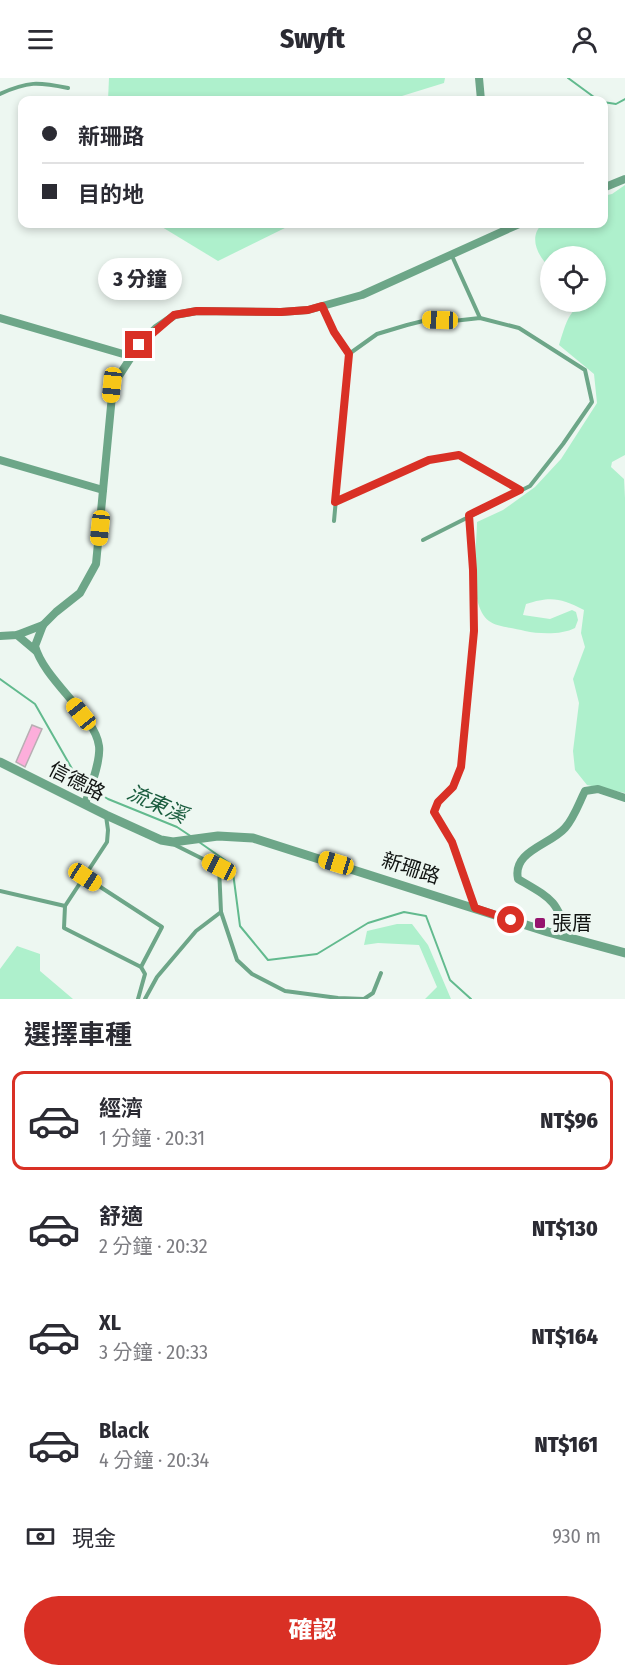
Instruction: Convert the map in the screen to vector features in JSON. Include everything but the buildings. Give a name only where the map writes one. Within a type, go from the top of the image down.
[{"type":"street","points":[[479,78],[481,96]]},
{"type":"street","points":[[608,186],[625,178]]},
{"type":"street","points":[[86,801],[98,761],[99,746],[92,728],[59,687],[34,645],[43,625],[80,593],[96,564],[112,385],[130,356],[139,345],[174,315],[197,311],[308,310],[362,295],[510,228]]},
{"type":"street","points":[[0,318],[130,356]]},
{"type":"street","points":[[0,460],[103,490]]},
{"type":"street","points":[[0,636],[17,635],[43,625]]},
{"type":"street","points":[[17,635],[36,651]]},
{"type":"street","name":"信德路","points":[[0,762],[86,801],[106,815],[160,840],[170,841]]},
{"type":"street","points":[[569,938],[553,900],[518,879],[516,871],[520,860],[567,826],[585,791],[598,789],[625,798]]},
{"type":"street","name":"新珊路","points":[[170,841],[218,836],[253,838],[569,938],[625,953]]},
{"type":"lane","points":[[0,94],[22,84],[42,83],[68,88]]},
{"type":"lane","points":[[451,254],[480,318]]},
{"type":"lane","points":[[322,306],[334,332],[349,354],[334,521]]},
{"type":"lane","points":[[349,354],[377,334],[407,325],[427,320],[453,321],[480,318],[519,328],[585,370],[592,402],[530,486],[423,540]]},
{"type":"lane","points":[[335,502],[429,460],[459,455],[520,490]]},
{"type":"lane","points":[[469,515],[474,631],[461,767],[453,787],[438,802],[434,812],[452,842],[475,908]]},
{"type":"lane","points":[[106,815],[107,842],[65,906],[64,928],[141,967],[145,974],[138,999]]},
{"type":"lane","points":[[170,841],[219,867],[221,912],[237,960],[252,974],[285,991],[364,999],[373,993],[381,973]]},
{"type":"lane","points":[[85,877],[162,927],[141,967]]},
{"type":"lane","points":[[0,891],[65,906]]},
{"type":"lane","points":[[145,999],[157,977],[196,931],[221,912]]},
{"type":"green space","points":[[109,78],[445,78],[444,83],[402,96],[108,96]]},
{"type":"green space","points":[[625,185],[625,455],[612,462],[611,467],[624,479],[625,498],[625,793],[587,785],[575,770],[573,751],[579,703],[573,679],[585,647],[581,633],[584,610],[569,603],[549,599],[526,604],[523,615],[550,619],[572,610],[576,612],[578,620],[575,628],[564,632],[537,633],[496,625],[482,613],[478,602],[475,574],[477,522],[503,510],[535,487],[561,459],[597,403],[594,374],[559,345],[573,312],[606,312],[606,246],[540,246],[540,254],[535,241],[539,228],[608,228],[608,195]]},
{"type":"green space","points":[[164,228],[285,228],[218,261]]},
{"type":"green space","points":[[397,924],[412,924],[428,945],[451,999],[425,999],[437,987],[419,945],[378,943],[364,945],[367,931]]},
{"type":"green space","points":[[17,946],[40,954],[40,971],[73,999],[0,999],[0,969]]},
{"type":"waterway","points":[[568,78],[593,96]]},
{"type":"waterway","points":[[608,103],[616,104],[625,99]]},
{"type":"waterway","name":"流東溪","points":[[0,679],[35,704],[79,781],[108,799],[177,827],[192,837]]},
{"type":"waterway","name":"流東溪","points":[[199,842],[232,865],[240,926],[268,960],[317,954],[368,923],[404,912],[426,916],[450,980],[471,999]]},
{"type":"place","name":"張厝","points":[[540,923]]},
{"type":"route","points":[[139,345],[156,328],[174,315],[197,311],[281,312],[308,310],[322,306],[334,332],[349,354],[335,502],[429,460],[459,455],[520,490],[469,515],[474,631],[461,767],[453,787],[438,802],[434,812],[452,842],[475,908],[511,920]]}]
